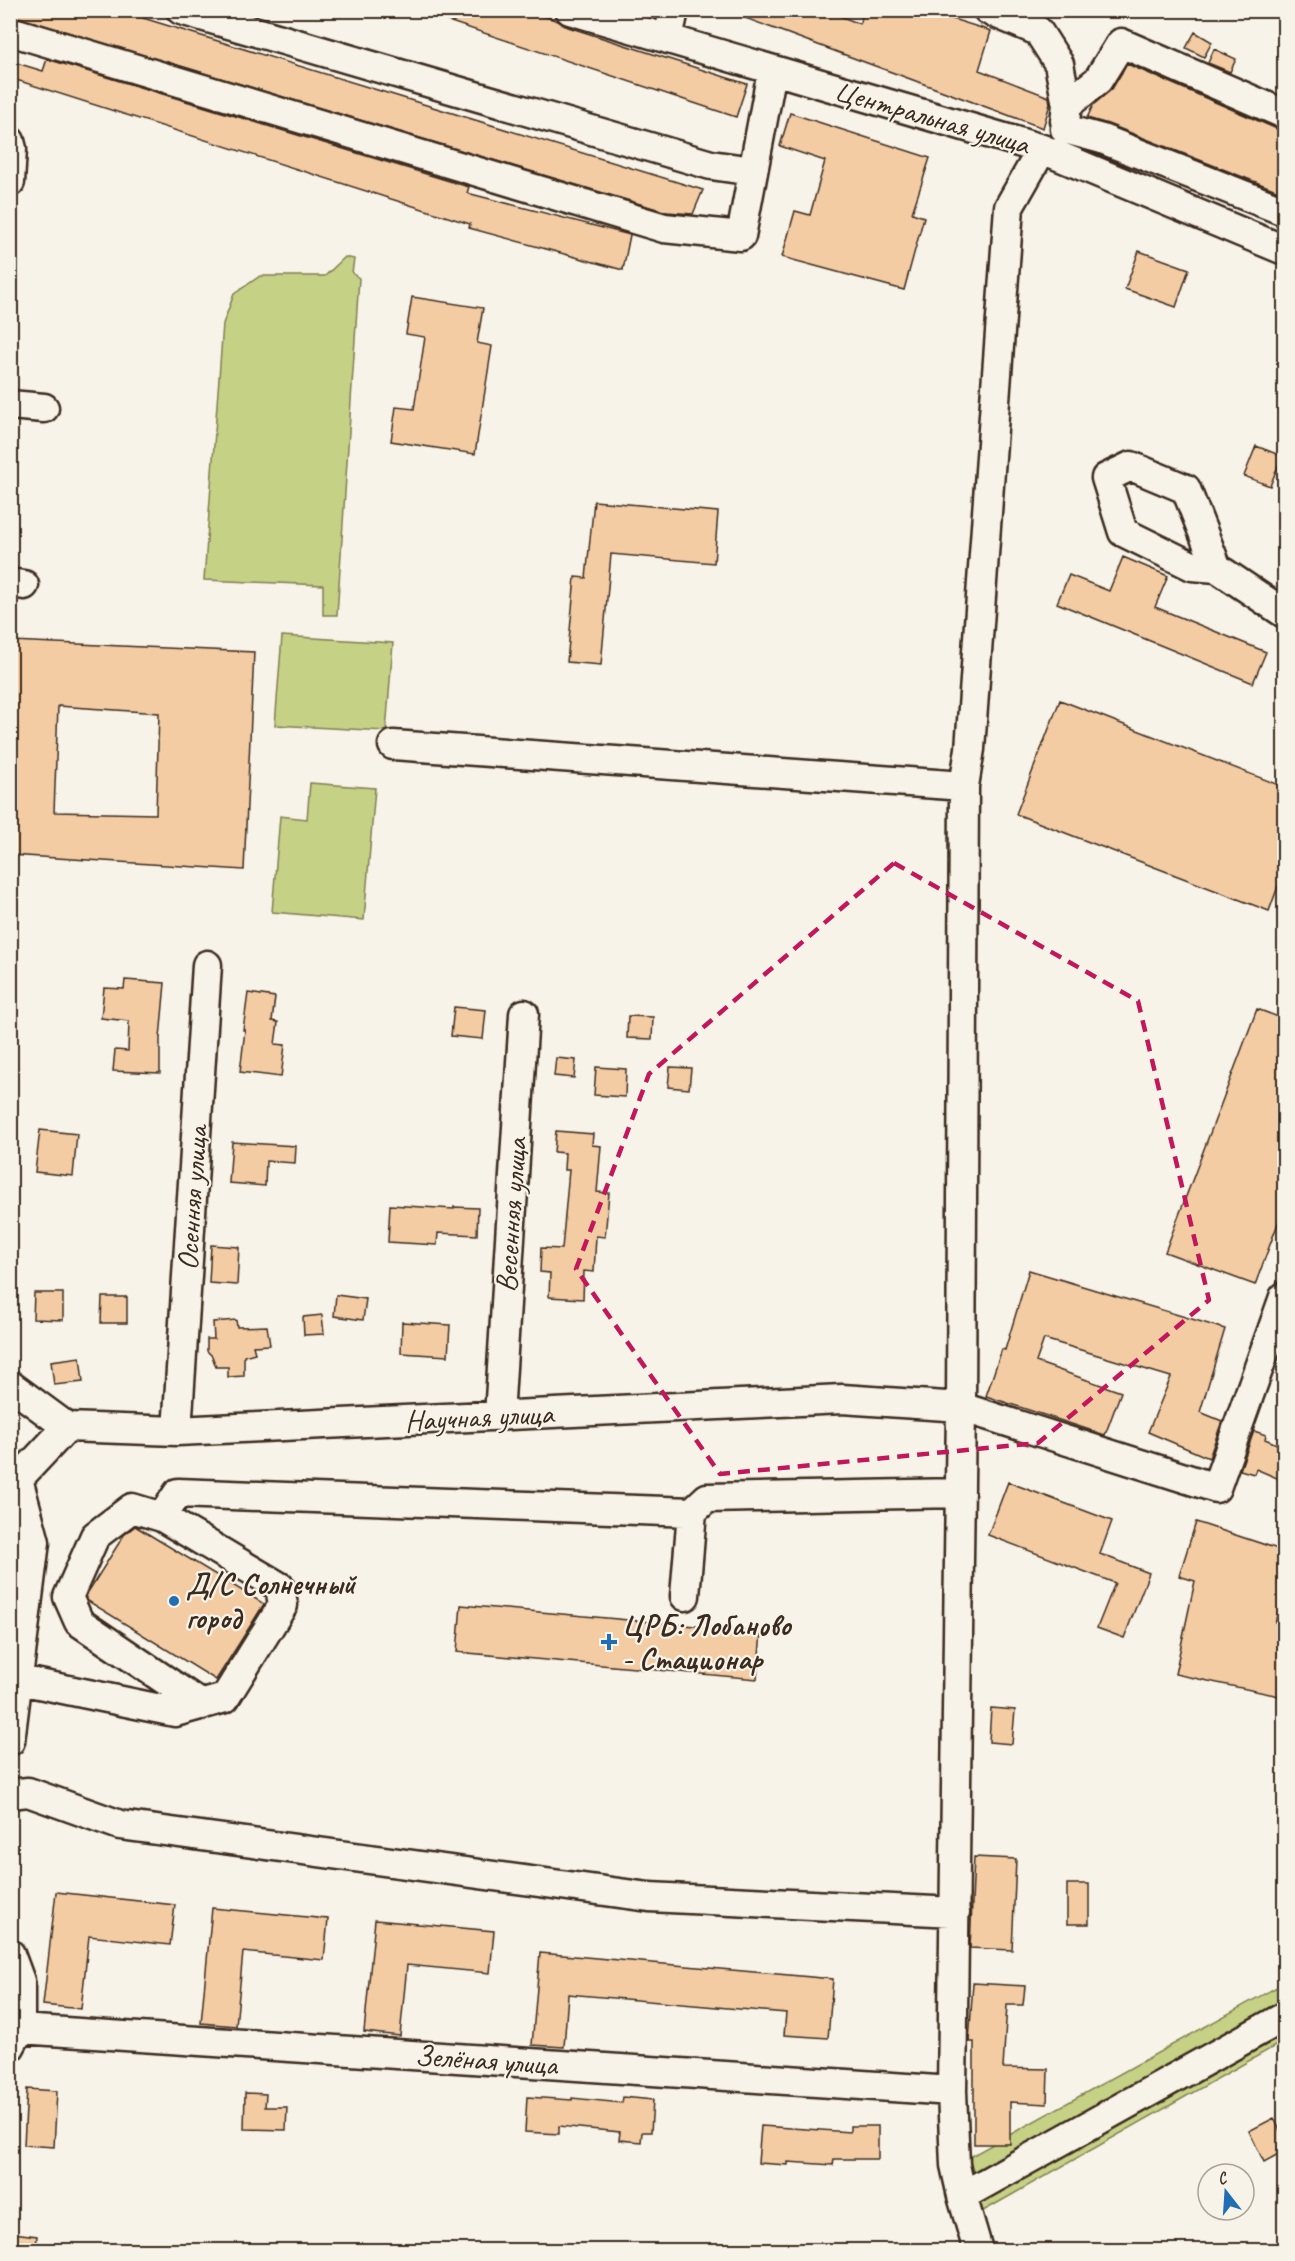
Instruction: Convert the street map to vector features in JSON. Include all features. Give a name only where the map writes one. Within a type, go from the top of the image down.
[{"type":"street","points":[[181,10],[711,165],[753,171]]},
{"type":"street","name":"Центральная улица","points":[[570,10],[670,19],[772,71],[1049,152],[1284,250]]},
{"type":"street","points":[[988,10],[1038,31],[1059,64],[1066,117]]},
{"type":"street","points":[[10,31],[664,228],[741,236],[772,71]]},
{"type":"street","points":[[978,2250],[955,2165],[952,2091],[961,1407],[964,786],[970,750],[1009,207],[1049,152],[1066,117],[1098,80],[1121,43],[1284,114]]},
{"type":"street","points":[[1066,117],[1102,139],[1284,211]]},
{"type":"street","points":[[10,141],[12,149],[10,182]]},
{"type":"street","points":[[10,405],[44,408]]},
{"type":"street","points":[[1217,568],[1284,613]]},
{"type":"street","points":[[393,745],[964,786]]},
{"type":"street","name":"Осенняя улица","points":[[177,1431],[207,965]]},
{"type":"street","name":"Весенняя улица","points":[[499,1416],[524,1014]]},
{"type":"street","name":"Научная улица","points":[[67,1427],[177,1431],[842,1399],[961,1407],[1216,1488],[1284,1297]]},
{"type":"street","points":[[10,1385],[67,1427],[18,1479],[35,1542],[15,1678],[10,1741]]},
{"type":"street","points":[[162,1517],[178,1493],[692,1512]]},
{"type":"street","points":[[685,1596],[692,1512],[707,1498],[960,1493]]},
{"type":"street","points":[[15,1678],[175,1712],[202,1705],[225,1698],[283,1605],[280,1587],[162,1517],[132,1508],[95,1536],[68,1597],[79,1622],[202,1705]]},
{"type":"street","points":[[10,1529],[14,1540],[10,1571]]},
{"type":"street","points":[[10,1794],[28,1791],[120,1825],[650,1897],[955,1911]]},
{"type":"street","name":"Зелёная улица","points":[[10,1954],[20,1981],[15,2038],[952,2091]]},
{"type":"street","points":[[962,2196],[1284,2017]]},
{"type":"highlighted area","points":[[894,863],[1138,1001],[1209,1300],[1038,1443],[720,1474],[576,1269],[649,1074]]},
{"type":"green space","points":[[345,257],[354,259],[352,273],[359,278],[337,615],[323,615],[323,585],[204,580],[223,324],[234,294],[260,276],[325,276]]},
{"type":"green space","points":[[282,636],[393,643],[386,731],[275,725]]},
{"type":"green space","points":[[310,783],[375,788],[364,920],[272,912],[280,816],[307,819]]},
{"type":"green space","points":[[1284,1983],[1284,2041],[969,2219],[955,2165]]},
{"type":"building","points":[[10,10],[117,10],[703,190],[693,214],[667,212],[10,15]]},
{"type":"building","points":[[425,10],[526,10],[558,21],[565,26],[747,84],[736,117],[424,13]]},
{"type":"building","points":[[729,10],[825,10],[860,24],[864,10],[924,10],[991,31],[979,70],[1049,97],[1050,104],[1043,128],[729,12]]},
{"type":"building","points":[[1195,32],[1212,42],[1204,57],[1186,48]]},
{"type":"building","points":[[1214,49],[1236,59],[1230,72],[1208,63]]},
{"type":"building","points":[[47,59],[469,187],[467,193],[630,235],[623,270],[469,228],[470,224],[10,78],[10,61],[43,71]]},
{"type":"building","points":[[1127,64],[1284,130],[1284,193],[1108,124],[1087,118],[1093,105],[1112,89]]},
{"type":"building","points":[[790,113],[930,158],[912,213],[924,217],[904,290],[782,257],[795,211],[810,215],[825,161],[780,146]]},
{"type":"building","points":[[1139,251],[1189,269],[1176,307],[1125,289]]},
{"type":"building","points":[[412,297],[483,308],[477,343],[492,346],[475,454],[391,441],[396,407],[414,409],[425,337],[406,334]]},
{"type":"building","points":[[1256,446],[1282,456],[1270,486],[1244,476]]},
{"type":"building","points":[[594,501],[718,512],[714,563],[611,554],[601,665],[567,662],[575,577],[586,578]]},
{"type":"building","points":[[1123,557],[1168,576],[1155,607],[1266,652],[1253,683],[1057,603],[1069,575],[1109,591]]},
{"type":"building","points":[[11,641],[254,652],[244,870],[10,855]],"holes":[[[58,706],[159,713],[156,814],[54,812]]]},
{"type":"building","points":[[1060,700],[1284,787],[1284,870],[1269,911],[1016,814]]},
{"type":"building","points":[[125,980],[165,983],[160,1038],[160,1073],[113,1071],[115,1050],[128,1051],[129,1021],[101,1018],[104,988],[124,989]]},
{"type":"building","points":[[248,993],[275,997],[272,1021],[278,1022],[275,1044],[285,1045],[281,1077],[240,1072]]},
{"type":"building","points":[[454,1007],[486,1010],[483,1039],[451,1036]]},
{"type":"building","points":[[1257,1009],[1284,1019],[1284,1207],[1255,1285],[1165,1252]]},
{"type":"building","points":[[628,1016],[653,1017],[652,1039],[627,1038]]},
{"type":"building","points":[[556,1058],[576,1060],[574,1078],[554,1076]]},
{"type":"building","points":[[596,1067],[626,1069],[625,1097],[594,1095]]},
{"type":"building","points":[[670,1067],[691,1068],[689,1089],[668,1087]]},
{"type":"building","points":[[40,1130],[77,1134],[73,1176],[35,1172]]},
{"type":"building","points":[[556,1131],[593,1134],[592,1145],[601,1146],[597,1192],[609,1193],[605,1237],[596,1236],[594,1272],[584,1271],[583,1299],[549,1297],[550,1273],[540,1272],[541,1248],[562,1249],[569,1170],[564,1170],[565,1153],[554,1152]]},
{"type":"building","points":[[232,1142],[296,1146],[295,1163],[266,1161],[265,1186],[229,1183]]},
{"type":"building","points":[[390,1205],[454,1209],[454,1207],[478,1208],[477,1235],[438,1233],[437,1245],[388,1242]]},
{"type":"building","points":[[211,1245],[239,1247],[237,1285],[209,1283]]},
{"type":"building","points":[[1029,1270],[1225,1329],[1200,1412],[1222,1421],[1209,1458],[1148,1432],[1171,1377],[1044,1339],[1036,1362],[1121,1392],[1105,1435],[986,1396],[1002,1349],[1005,1350]]},
{"type":"building","points":[[34,1293],[63,1293],[63,1320],[33,1319]]},
{"type":"building","points":[[336,1295],[366,1299],[363,1320],[334,1316]]},
{"type":"building","points":[[102,1297],[127,1297],[127,1323],[101,1323]]},
{"type":"building","points":[[322,1315],[324,1334],[304,1335],[303,1317]]},
{"type":"building","points":[[236,1320],[237,1327],[267,1326],[270,1345],[253,1346],[255,1353],[244,1356],[244,1376],[228,1377],[228,1367],[216,1367],[212,1356],[207,1351],[207,1339],[214,1339],[213,1322]]},
{"type":"building","points":[[402,1322],[450,1325],[448,1356],[401,1353]]},
{"type":"building","points":[[80,1357],[83,1382],[54,1385],[51,1361]]},
{"type":"building","points":[[1254,1431],[1266,1435],[1265,1439],[1284,1447],[1284,1481],[1256,1469],[1254,1474],[1240,1470]]},
{"type":"building","points":[[1008,1482],[1112,1521],[1100,1554],[1149,1573],[1124,1638],[1097,1628],[1115,1583],[988,1535]]},
{"type":"building","points":[[1196,1522],[1284,1551],[1284,1595],[1275,1622],[1284,1624],[1284,1697],[1175,1674],[1195,1581],[1179,1576]]},
{"type":"building","name":"Д/С Солнечный город","points":[[135,1526],[264,1604],[216,1680],[88,1601],[86,1597],[88,1592],[124,1535]]},
{"type":"building","name":"ЦРБ: Лобаново - Стационар","points":[[461,1605],[761,1632],[757,1679],[457,1652]]},
{"type":"building","points":[[991,1708],[1015,1710],[1012,1744],[989,1742]]},
{"type":"building","points":[[974,1857],[1016,1859],[1012,1950],[970,1948]]},
{"type":"building","points":[[1067,1884],[1089,1884],[1089,1924],[1067,1924]]},
{"type":"building","points":[[56,1892],[175,1905],[170,1945],[89,1936],[81,2009],[43,2005]]},
{"type":"building","points":[[212,1908],[328,1919],[324,1960],[243,1952],[236,2026],[201,2023]]},
{"type":"building","points":[[375,1920],[494,1931],[490,1973],[407,1965],[400,2036],[364,2032]]},
{"type":"building","points":[[540,1953],[833,1979],[828,2038],[784,2035],[786,2013],[568,1994],[564,2047],[532,2045]]},
{"type":"building","points":[[973,1983],[1025,1986],[1023,2005],[1007,2005],[1003,2068],[1048,2069],[1047,2104],[1010,2102],[1010,2144],[974,2144],[974,2042],[969,2042]]},
{"type":"building","points":[[27,2089],[57,2091],[54,2147],[24,2145]]},
{"type":"building","points":[[245,2093],[266,2094],[265,2107],[287,2107],[286,2130],[244,2129]]},
{"type":"building","points":[[527,2097],[572,2100],[572,2098],[622,2103],[623,2097],[653,2100],[651,2132],[642,2132],[641,2142],[619,2140],[620,2132],[559,2126],[559,2134],[525,2132]]},
{"type":"building","points":[[1274,2118],[1284,2139],[1284,2151],[1264,2162],[1249,2131]]},
{"type":"building","points":[[761,2126],[850,2132],[850,2126],[878,2126],[878,2159],[834,2159],[833,2165],[758,2163]]},
{"type":"building","points":[[13,2233],[37,2236],[36,2250],[11,2250]]},
{"type":"place","name":"Д/С Солнечный город","points":[[174,1601]]},
{"type":"place","name":"ЦРБ: Лобаново - Стационар","points":[[609,1642]]}]
